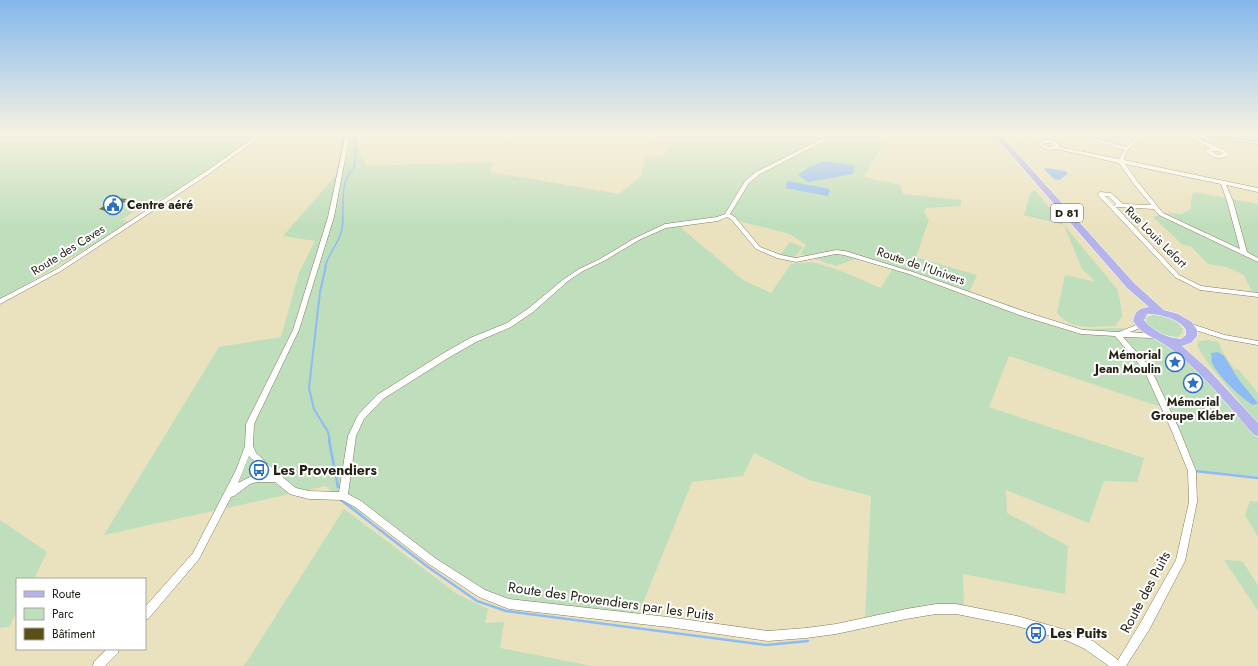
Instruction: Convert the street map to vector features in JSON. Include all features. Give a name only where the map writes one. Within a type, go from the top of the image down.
[{"type":"main road","name":"D 81","points":[[1025,164],[1131,286],[1160,311]]},
{"type":"main road","name":"D 81","points":[[1131,286],[1144,311]]},
{"type":"main road","points":[[1189,338],[1178,342],[1154,336],[1141,325],[1138,317],[1144,311],[1160,311],[1175,317],[1187,325],[1191,333],[1189,338],[1205,371]]},
{"type":"main road","points":[[1167,340],[1205,371],[1258,431]]},
{"type":"street","name":"Route des Caves","points":[[0,302],[59,270],[219,164]]},
{"type":"street","points":[[146,614],[196,556],[240,470],[249,446],[250,424],[296,330],[331,217],[342,164]]},
{"type":"street","points":[[343,496],[352,436],[361,417],[380,397],[473,340],[509,325],[531,310],[566,280],[637,239],[665,226],[718,219],[728,215],[747,182],[758,173],[775,164]]},
{"type":"street","points":[[1123,164],[1154,207],[1161,214],[1258,260]]},
{"type":"street","points":[[1135,164],[1258,190]]},
{"type":"street","points":[[1223,183],[1230,201],[1244,253]]},
{"type":"street","name":"Rue Louis Lefort","points":[[1121,206],[1109,194],[1100,194],[1177,276],[1200,288],[1258,295]]},
{"type":"street","name":"Rue Louis Lefort","points":[[1111,206],[1154,207]]},
{"type":"street","name":"Route de l'Univers","points":[[728,215],[733,218],[758,248],[779,257],[796,260],[836,252],[845,252],[912,273],[997,305],[1083,332],[1154,336]]},
{"type":"street","name":"Route de l'Univers","points":[[1118,333],[1141,325]]},
{"type":"street","points":[[1187,325],[1224,337],[1258,343]]},
{"type":"street","name":"Route des Puits","points":[[806,634],[936,609],[956,609],[1017,621],[1069,636],[1089,645],[1119,666],[1145,626],[1180,561],[1193,502],[1192,471],[1175,429],[1147,370],[1118,333]]},
{"type":"street","points":[[1189,338],[1224,337]]},
{"type":"street","name":"Route des Provendiers par les Puits","points":[[249,446],[253,454],[293,491],[309,495],[343,496],[358,504],[432,561],[482,594],[509,604],[768,636],[806,634]]},
{"type":"street","points":[[227,495],[242,483],[259,477],[278,478]]},
{"type":"street","points":[[98,666],[113,650]]},
{"type":"green space","points":[[0,164],[216,164],[178,192],[143,205],[122,220],[133,222],[0,299]]},
{"type":"green space","points":[[345,164],[365,164],[366,166],[492,164],[490,172],[619,194],[641,176],[644,164],[871,164],[864,177],[900,185],[903,194],[961,200],[961,206],[926,208],[924,213],[929,220],[916,257],[977,275],[969,293],[1078,329],[1122,328],[1176,347],[1245,408],[1206,361],[1197,345],[1199,341],[1207,340],[1219,342],[1221,349],[1234,369],[1239,370],[1258,393],[1258,403],[1258,477],[1197,471],[1167,409],[1009,356],[989,407],[1144,458],[1137,482],[1104,481],[1089,523],[1006,490],[1007,513],[1068,546],[1065,594],[963,574],[964,608],[937,605],[865,617],[871,496],[809,480],[754,453],[743,476],[692,482],[638,615],[495,599],[344,503],[326,486],[104,535],[219,347],[281,337],[299,273],[315,241],[283,236]],"holes":[[[855,166],[853,174],[808,182]],[[727,218],[790,234],[806,245],[800,254],[836,266],[861,257],[894,266],[881,288],[839,270],[812,262],[791,264],[771,293],[743,280],[680,227]],[[1224,356],[1239,380],[1258,403],[1253,405]]]},
{"type":"green space","points":[[1035,190],[1064,225],[1024,215],[1030,194]]},
{"type":"green space","points":[[1194,192],[1258,204],[1258,293],[1252,292],[1244,275],[1227,267],[1208,264],[1191,246],[1183,245],[1153,217],[1165,213],[1181,214],[1191,209],[1191,200]]},
{"type":"green space","points":[[1064,225],[1117,289],[1122,317],[1115,326],[1084,327],[1070,323],[1057,313],[1065,275],[1096,282],[1082,269]]},
{"type":"green space","points":[[790,242],[803,247],[793,259],[779,256]]},
{"type":"green space","points":[[1153,315],[1172,319],[1182,328],[1183,333],[1177,337],[1159,334],[1147,324],[1146,318]]},
{"type":"green space","points":[[1250,501],[1258,502],[1258,537],[1245,515]]},
{"type":"green space","points":[[344,509],[457,594],[488,609],[485,623],[504,622],[500,648],[592,666],[244,666]]},
{"type":"green space","points":[[0,520],[47,552],[34,578],[16,578],[16,613],[9,627],[0,628]]},
{"type":"green space","points":[[1224,560],[1242,561],[1258,585],[1258,611]]},
{"type":"water","points":[[817,164],[843,164],[855,166],[853,174],[808,182],[798,175]]},
{"type":"water","points":[[1044,169],[1066,171],[1068,174],[1059,180],[1054,179]]},
{"type":"water","points":[[788,181],[830,189],[828,196],[785,188]]},
{"type":"water","points":[[1218,352],[1224,356],[1239,380],[1258,403],[1253,405],[1248,402],[1219,374],[1212,363],[1211,353]]},
{"type":"building","name":"Centre aéré","points":[[117,198],[127,199],[109,212],[99,209]]},
{"type":"waterway","points":[[325,267],[341,234],[344,189],[349,174],[354,169],[354,164]]},
{"type":"waterway","points":[[326,266],[320,292],[309,388],[314,409],[328,432],[330,441]]},
{"type":"waterway","points":[[329,440],[338,487]]},
{"type":"waterway","points":[[1195,471],[1258,478]]},
{"type":"waterway","points":[[341,500],[428,567],[477,601],[506,611],[766,645],[808,641]]},
{"type":"place","name":"Centre aéré","points":[[113,205]]},
{"type":"place","name":"Mémorial Jean Moulin","points":[[1175,362]]},
{"type":"place","name":"Mémorial Groupe Kléber","points":[[1193,383]]},
{"type":"place","name":"Les Provendiers","points":[[259,470]]},
{"type":"place","name":"Les Puits","points":[[1036,633]]}]
